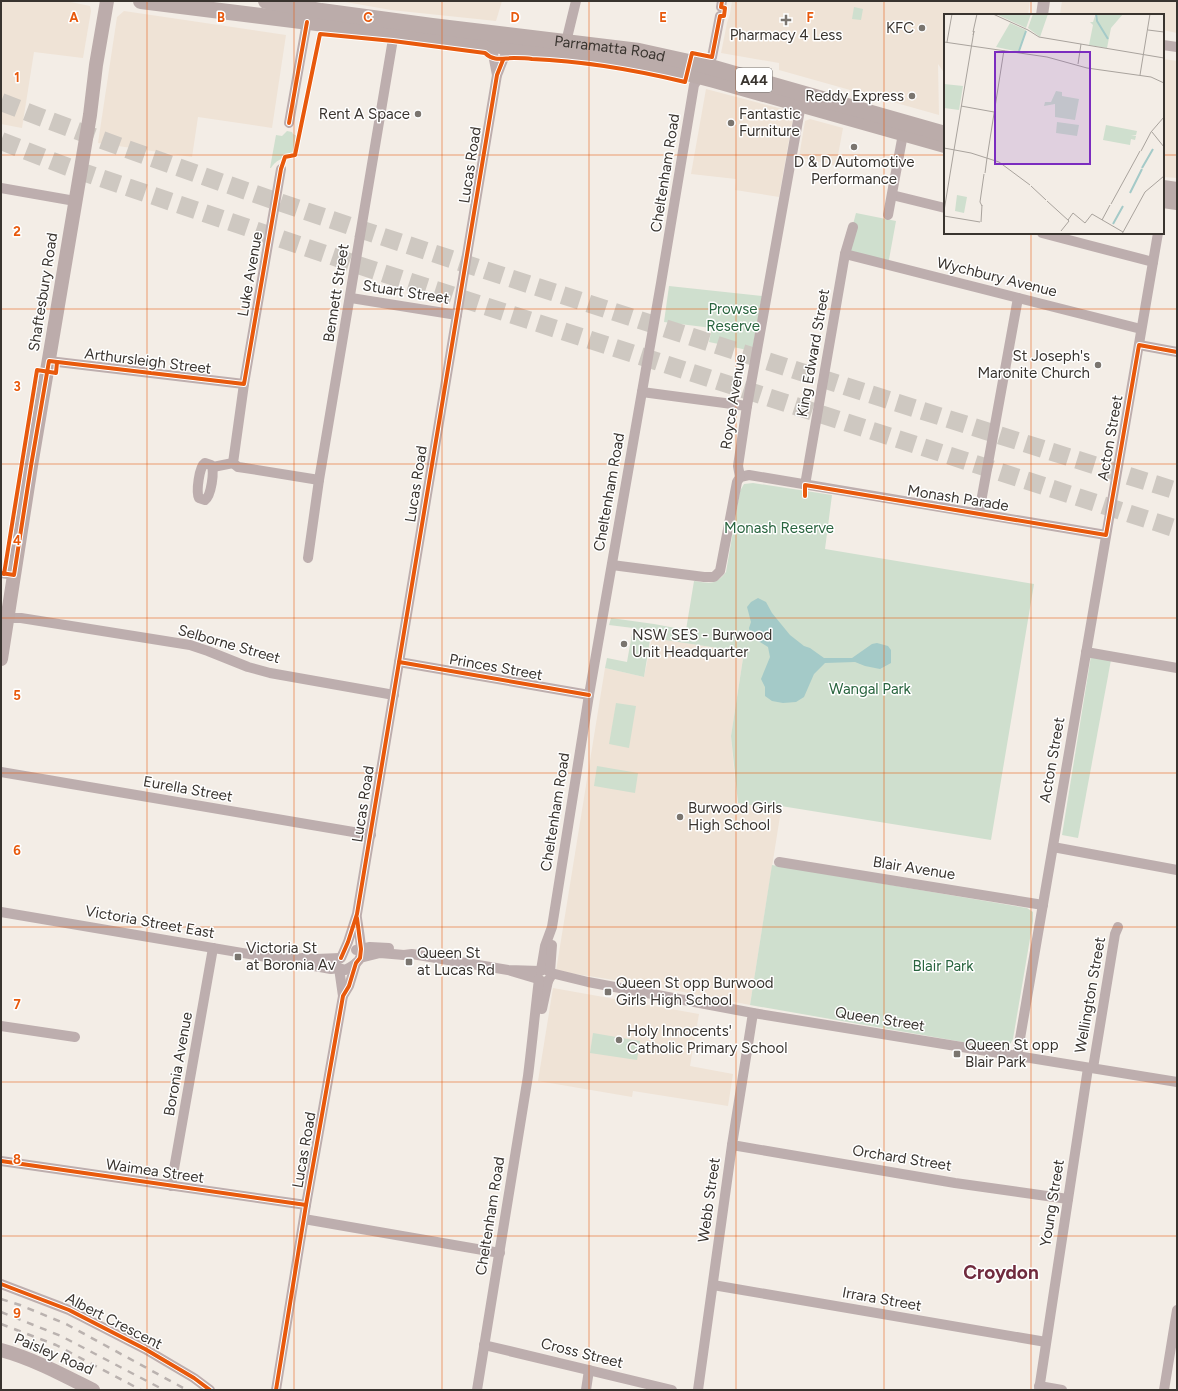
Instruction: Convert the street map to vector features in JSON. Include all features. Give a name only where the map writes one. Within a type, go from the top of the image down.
[{"type":"highway","name":"Parramatta Road","points":[[141,1],[229,6],[308,16],[432,26],[638,52],[704,71],[944,134]]},
{"type":"highway","name":"Parramatta Road","points":[[266,1],[308,16],[394,33],[704,71],[801,104],[944,145]]},
{"type":"highway","points":[[1166,199],[1177,190]]},
{"type":"main road","name":"Shaftesbury Road","points":[[1,659],[7,618],[8,574],[30,471],[90,115],[96,66],[107,1]]},
{"type":"main road","name":"Paisley Road","points":[[1,1350],[47,1367],[93,1390]]},
{"type":"street","points":[[566,42],[576,1]]},
{"type":"street","points":[[1042,14],[1044,1]]},
{"type":"street","name":"Cheltenham Road","points":[[477,1390],[527,1084],[532,1048],[533,1027],[544,976],[589,695],[660,290],[694,85],[712,57],[721,8]]},
{"type":"street","points":[[289,122],[308,16]]},
{"type":"street","name":"Bennett Street","points":[[308,558],[319,480],[351,298],[368,184],[394,33]]},
{"type":"street","name":"Lucas Road","points":[[488,45],[494,54],[497,75]]},
{"type":"street","points":[[1164,45],[1177,47]]},
{"type":"street","name":"Lucas Road","points":[[276,1390],[306,1205],[343,996],[340,963],[357,914],[497,75],[505,54],[510,48]]},
{"type":"street","name":"Royce Avenue","points":[[612,565],[704,578],[714,577],[720,571],[736,482],[740,477],[738,466],[747,406],[801,104]]},
{"type":"street","points":[[888,215],[903,134]]},
{"type":"street","name":"Luke Avenue","points":[[234,463],[244,384],[281,169]]},
{"type":"street","points":[[1,188],[75,201]]},
{"type":"street","points":[[892,195],[944,208]]},
{"type":"street","name":"King Edward Street","points":[[805,485],[846,254],[853,227]]},
{"type":"street","points":[[1046,234],[1153,262]]},
{"type":"street","name":"Acton Street","points":[[1017,1056],[1158,234]]},
{"type":"street","name":"Wychbury Avenue","points":[[846,254],[1141,329]]},
{"type":"street","name":"Stuart Street","points":[[351,298],[457,315]]},
{"type":"street","points":[[979,513],[1018,298]]},
{"type":"street","points":[[1139,345],[1177,352]]},
{"type":"street","name":"Arthursleigh Street","points":[[48,361],[244,384]]},
{"type":"street","points":[[642,392],[747,406]]},
{"type":"street","points":[[213,467],[234,463],[238,467],[319,480]]},
{"type":"street","name":"Monash Parade","points":[[740,477],[749,475],[1106,534]]},
{"type":"street","name":"Selborne Street","points":[[7,618],[21,618],[190,645],[248,668],[394,695]]},
{"type":"street","points":[[1086,652],[1177,668]]},
{"type":"street","name":"Princes Street","points":[[399,662],[589,695]]},
{"type":"street","name":"Eurella Street","points":[[1,772],[371,834]]},
{"type":"street","points":[[1053,847],[1177,870]]},
{"type":"street","name":"Blair Avenue","points":[[779,862],[1043,905]]},
{"type":"street","name":"Victoria Street East","points":[[1,912],[266,957],[332,959],[340,963],[345,970],[358,955]]},
{"type":"street","name":"Lucas Road","points":[[343,996],[349,986],[358,955],[357,914]]},
{"type":"street","name":"Wellington Street","points":[[1091,1068],[1115,934],[1118,927]]},
{"type":"street","name":"Boronia Avenue","points":[[171,1186],[213,948]]},
{"type":"street","name":"Queen Street","points":[[358,955],[380,953],[404,955],[412,954],[544,976],[580,980],[753,1014],[1177,1082]]},
{"type":"street","name":"Webb Street","points":[[698,1390],[732,1146],[753,1014]]},
{"type":"street","points":[[1,1026],[75,1036]]},
{"type":"street","name":"Young Street","points":[[1039,1388],[1068,1199],[1091,1068]]},
{"type":"street","name":"Orchard Street","points":[[732,1146],[1068,1199]]},
{"type":"street","name":"Waimea Street","points":[[1,1160],[306,1205]]},
{"type":"street","points":[[304,1219],[500,1253]]},
{"type":"street","name":"Albert Crescent","points":[[1,1284],[68,1310],[145,1349],[194,1378],[210,1390]]},
{"type":"street","name":"Irrara Street","points":[[713,1285],[1046,1342]]},
{"type":"street","points":[[1164,1390],[1177,1310]]},
{"type":"street","name":"Cross Street","points":[[484,1345],[672,1390]]},
{"type":"street","points":[[586,1390],[589,1370]]},
{"type":"street","points":[[1039,1388],[1062,1390]]},
{"type":"shaded area","points":[[1,1],[66,1],[90,6],[91,11],[83,58],[34,52],[22,128],[1,124]]},
{"type":"shaded area","points":[[340,1],[502,1],[496,21],[391,10]]},
{"type":"shaded area","points":[[732,1],[1030,1],[1028,14],[944,14],[944,73],[938,64],[939,115],[779,70],[779,63],[721,53]]},
{"type":"shaded area","points":[[1062,1],[1177,1],[1177,33],[1164,30],[1164,14],[1060,14]]},
{"type":"shaded area","points":[[124,11],[286,35],[272,128],[198,117],[192,157],[98,143],[117,17]]},
{"type":"shaded area","points":[[1164,59],[1177,61],[1177,178],[1164,177]]},
{"type":"shaded area","points":[[706,89],[794,112],[779,197],[735,190],[736,179],[691,174]]},
{"type":"shaded area","points":[[810,119],[843,128],[836,166],[799,157],[805,121]]},
{"type":"shaded area","name":"Burwood Girls High School","points":[[652,638],[744,652],[731,736],[737,803],[781,810],[750,1005],[647,985],[556,971],[605,668],[644,677]]},
{"type":"shaded area","name":"Holy Innocents' Catholic Primary School","points":[[553,988],[699,1014],[690,1066],[733,1074],[728,1106],[633,1091],[632,1097],[538,1081]]},
{"type":"green space","points":[[854,7],[863,9],[861,20],[852,19]]},
{"type":"green space","points":[[287,131],[292,132],[297,136],[293,157],[281,159],[270,168],[276,135],[282,136]]},
{"type":"green space","points":[[856,213],[896,221],[888,265],[845,254]]},
{"type":"green space","name":"Prowse Reserve","points":[[669,286],[762,296],[752,351],[709,342],[712,328],[664,322]]},
{"type":"green space","name":"Wangal Park","points":[[753,483],[832,495],[825,549],[1034,584],[991,840],[781,806],[781,810],[738,803],[731,736],[744,652],[652,638],[653,631],[639,629],[638,635],[650,640],[644,677],[605,668],[607,658],[627,662],[633,628],[609,625],[611,618],[686,630],[694,581],[715,582],[719,580],[726,572],[740,491],[744,484]]},
{"type":"green space","points":[[1091,656],[1111,660],[1078,838],[1062,835]]},
{"type":"green space","points":[[616,703],[636,706],[629,748],[609,744]]},
{"type":"green space","points":[[597,766],[638,773],[635,793],[594,786]]},
{"type":"green space","name":"Blair Park","points":[[772,865],[1027,908],[1033,912],[1033,921],[1013,1039],[1009,1046],[1003,1049],[750,1005]]},
{"type":"green space","points":[[593,1033],[640,1041],[637,1060],[590,1053]]},
{"type":"water","points":[[758,598],[766,602],[772,613],[790,635],[804,646],[810,648],[824,658],[852,658],[872,644],[877,643],[888,646],[891,650],[891,663],[880,669],[855,662],[825,663],[814,674],[804,697],[796,702],[783,703],[772,701],[765,696],[765,687],[761,679],[770,657],[768,647],[755,639],[750,633],[749,628],[751,622],[747,607],[751,602]]},
{"type":"tunnel","points":[[1,102],[74,130],[220,182],[368,232],[810,375],[1177,491]]},
{"type":"tunnel","points":[[1,141],[68,167],[364,267],[1177,529]]},
{"type":"railway","points":[[1,1299],[20,1305],[66,1324],[187,1390]]},
{"type":"railway","points":[[1,1312],[61,1336],[164,1390]]},
{"type":"railway","points":[[1,1324],[56,1345],[141,1390]]},
{"type":"cycle path","points":[[1,573],[14,575],[49,361],[244,384],[281,169],[285,157],[295,155],[320,34],[393,41],[485,53],[495,59],[525,58],[590,64],[685,82],[692,53],[712,57],[720,16],[724,16],[725,8],[721,7],[722,1]]},
{"type":"cycle path","points":[[289,123],[307,22]]},
{"type":"cycle path","points":[[341,958],[357,914],[497,75],[503,60]]},
{"type":"cycle path","points":[[805,496],[805,485],[1106,535],[1139,345],[1177,352]]},
{"type":"cycle path","points":[[4,574],[37,370],[56,373],[57,362]]},
{"type":"cycle path","points":[[399,662],[589,695]]},
{"type":"cycle path","points":[[276,1390],[306,1205],[343,996],[349,986],[356,963],[360,958],[361,949],[357,918]]},
{"type":"cycle path","points":[[1,1161],[306,1205]]},
{"type":"cycle path","points":[[1,1284],[69,1310],[145,1349],[194,1378],[210,1390]]},
{"type":"place","name":"Pharmacy 4 Less","points":[[786,20]]},
{"type":"place","name":"KFC","points":[[922,28]]},
{"type":"place","name":"Reddy Express","points":[[912,96]]},
{"type":"place","name":"Rent A Space","points":[[418,114]]},
{"type":"place","name":"Fantastic Furniture","points":[[731,123]]},
{"type":"place","name":"D & D Automotive Performance","points":[[854,147]]},
{"type":"place","name":"St Joseph's Maronite Church","points":[[1098,365]]},
{"type":"place","name":"NSW SES - Burwood Unit Headquarter","points":[[624,644]]},
{"type":"place","name":"Burwood Girls High School","points":[[680,817]]},
{"type":"place","name":"Victoria St at Boronia Av","points":[[238,957]]},
{"type":"place","name":"Queen St at Lucas Rd","points":[[409,962]]},
{"type":"place","name":"Queen St opp Burwood Girls High School","points":[[608,992]]},
{"type":"place","name":"Holy Innocents' Catholic Primary School","points":[[619,1040]]},
{"type":"place","name":"Queen St opp Blair Park","points":[[957,1054]]},
{"type":"district","name":"Croydon","points":[[1001,1272]]},
{"type":"park label","name":"Monash Reserve","points":[[779,528]]}]
